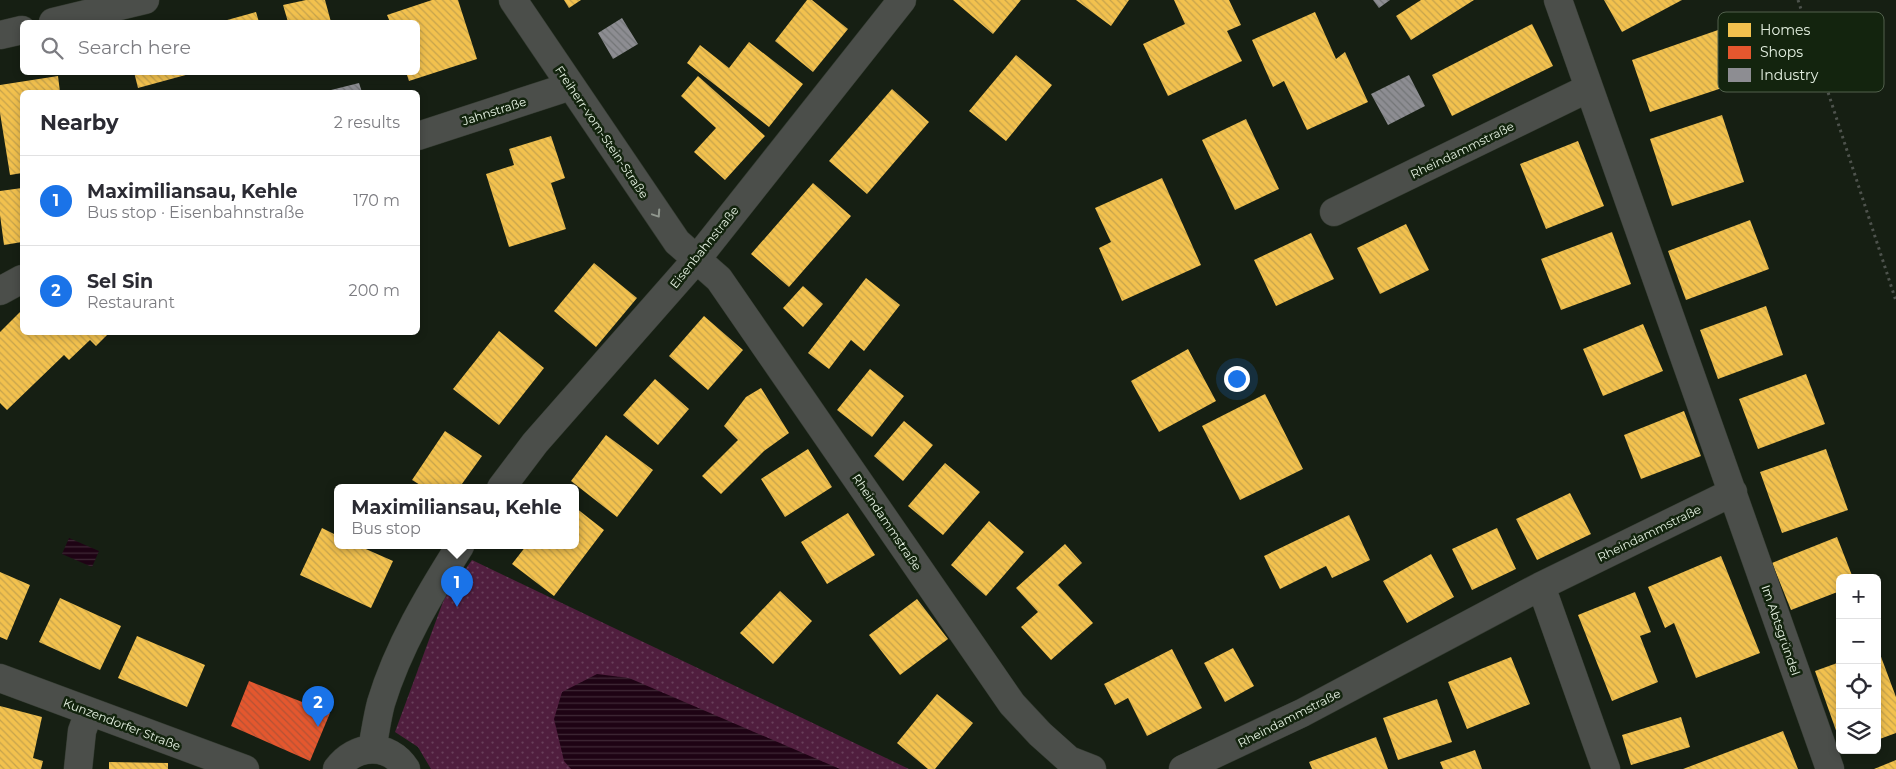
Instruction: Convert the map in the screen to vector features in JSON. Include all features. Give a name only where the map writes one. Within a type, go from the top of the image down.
[{"type":"street","points":[[61,20],[145,0]]},
{"type":"street","name":"Freiherr-vom-Stein-Straße","points":[[513,0],[677,242],[696,260]]},
{"type":"street","name":"Eisenbahnstraße","points":[[504,484],[535,443],[696,260],[902,0]]},
{"type":"street","points":[[1558,0],[1733,492]]},
{"type":"street","points":[[0,35],[20,30]]},
{"type":"street","name":"Jahnstraße","points":[[420,135],[572,86]]},
{"type":"street","name":"Rheindammstraße","points":[[1334,212],[1589,88]]},
{"type":"street","name":"Rheindammstraße","points":[[696,260],[720,279],[1012,704],[1068,760],[1092,769]]},
{"type":"street","points":[[0,291],[20,280]]},
{"type":"street","name":"Rheindammstraße","points":[[1183,769],[1302,713],[1541,586],[1733,492]]},
{"type":"street","name":"Im Abtsgründel","points":[[1733,492],[1830,769]]},
{"type":"street","points":[[372,749],[381,704],[398,657],[434,587],[458,549]]},
{"type":"street","points":[[1541,586],[1606,769]]},
{"type":"street","name":"Kunzendorfer Straße","points":[[0,678],[245,769]]},
{"type":"street","points":[[78,769],[82,731],[89,712]]},
{"type":"street","points":[[337,769],[347,758],[359,751],[372,749],[385,751],[397,758],[406,769]]},
{"type":"path","points":[[1798,0],[1802,12]]},
{"type":"path","points":[[1828,92],[1896,301]]},
{"type":"shaded area","points":[[69,538],[99,551],[92,567],[62,554]]},
{"type":"shaded area","points":[[472,560],[909,769],[431,769],[418,747],[395,732],[444,599]]},
{"type":"shaded area","points":[[597,674],[629,678],[840,769],[571,769],[564,761],[554,719],[562,692]]},
{"type":"building: Homes","points":[[306,0],[325,0],[330,20],[287,20],[283,5]]},
{"type":"building: Homes","points":[[432,0],[458,0],[477,59],[409,81],[407,75],[420,75],[420,20],[389,20],[387,15]]},
{"type":"building: Homes","points":[[564,0],[581,0],[569,8]]},
{"type":"building: Homes","points":[[807,0],[812,0],[848,29],[813,72],[775,41]]},
{"type":"building: Homes","points":[[953,0],[1021,0],[993,34]]},
{"type":"building: Homes","points":[[1076,0],[1129,0],[1111,26]]},
{"type":"building: Homes","points":[[1174,0],[1229,0],[1241,25],[1227,31],[1242,61],[1168,96],[1143,44],[1185,24]]},
{"type":"building: Homes","points":[[1421,0],[1474,0],[1411,40],[1396,16]]},
{"type":"building: Homes","points":[[1604,0],[1682,0],[1622,32]]},
{"type":"building: Homes","points":[[256,12],[258,20],[227,20]]},
{"type":"building: Homes","points":[[1315,12],[1336,59],[1345,52],[1368,102],[1307,130],[1284,81],[1273,87],[1252,40]]},
{"type":"building: Homes","points":[[1532,24],[1553,66],[1452,116],[1432,75]]},
{"type":"building: Homes","points":[[1718,30],[1718,89],[1650,112],[1632,60]]},
{"type":"building: Homes","points":[[749,42],[803,84],[769,127],[687,63],[700,45],[729,68]]},
{"type":"building: Homes","points":[[1016,55],[1052,85],[1006,141],[969,111]]},
{"type":"building: Homes","points":[[135,75],[186,75],[138,88]]},
{"type":"building: Homes","points":[[58,76],[60,90],[20,90],[20,173],[10,175],[0,113],[0,85]]},
{"type":"building: Homes","points":[[698,76],[765,136],[725,180],[694,152],[716,128],[681,96]]},
{"type":"building: Homes","points":[[892,89],[929,122],[867,194],[829,161]]},
{"type":"building: Homes","points":[[1722,115],[1744,182],[1672,206],[1650,139]]},
{"type":"building: Homes","points":[[1246,119],[1279,189],[1235,210],[1202,140]]},
{"type":"building: Homes","points":[[551,136],[565,178],[551,183],[566,229],[509,247],[486,174],[514,165],[509,149]]},
{"type":"building: Homes","points":[[1578,141],[1604,206],[1546,229],[1520,164]]},
{"type":"building: Homes","points":[[1162,178],[1201,265],[1122,301],[1099,248],[1111,242],[1095,208]]},
{"type":"building: Homes","points":[[813,183],[851,216],[789,287],[751,254]]},
{"type":"building: Homes","points":[[20,188],[20,242],[4,245],[0,215],[0,191]]},
{"type":"building: Homes","points":[[1750,220],[1769,269],[1686,300],[1668,251]]},
{"type":"building: Homes","points":[[1406,224],[1429,270],[1380,294],[1357,248]]},
{"type":"building: Homes","points":[[1612,232],[1631,284],[1561,310],[1541,259]]},
{"type":"building: Homes","points":[[1311,233],[1334,279],[1276,306],[1254,260]]},
{"type":"building: Homes","points":[[594,263],[637,298],[596,347],[554,311]]},
{"type":"building: Homes","points":[[866,278],[900,305],[864,351],[851,340],[829,369],[808,353]]},
{"type":"building: Homes","points":[[803,286],[823,304],[803,327],[783,308]]},
{"type":"building: Homes","points":[[1766,306],[1783,355],[1718,379],[1700,330]]},
{"type":"building: Homes","points":[[20,312],[20,335],[107,335],[96,346],[90,340],[69,360],[64,355],[7,410],[0,403],[0,332]]},
{"type":"building: Homes","points":[[704,316],[743,350],[708,390],[669,356]]},
{"type":"building: Homes","points":[[1643,324],[1663,371],[1603,396],[1583,349]]},
{"type":"building: Homes","points":[[499,331],[544,368],[499,425],[453,389]]},
{"type":"building: Homes","points":[[1188,349],[1216,401],[1159,432],[1131,381]]},
{"type":"building: Homes","points":[[870,369],[904,396],[872,437],[837,410]]},
{"type":"building: Homes","points":[[1806,374],[1825,424],[1758,449],[1739,399]]},
{"type":"building: Homes","points":[[655,379],[689,409],[658,445],[623,415]]},
{"type":"building: Homes","points":[[761,388],[789,433],[764,451],[721,494],[702,476],[738,440],[724,426],[746,397]]},
{"type":"building: Homes","points":[[1265,394],[1303,469],[1240,500],[1202,426]]},
{"type":"building: Homes","points":[[1684,411],[1701,456],[1641,479],[1624,435]]},
{"type":"building: Homes","points":[[904,421],[933,445],[903,481],[874,456]]},
{"type":"building: Homes","points":[[445,431],[482,456],[462,484],[418,484],[412,480]]},
{"type":"building: Homes","points":[[606,435],[653,470],[617,517],[579,487],[579,484],[571,481]]},
{"type":"building: Homes","points":[[808,449],[832,487],[785,517],[761,479]]},
{"type":"building: Homes","points":[[1826,449],[1848,510],[1782,533],[1760,472]]},
{"type":"building: Homes","points":[[945,463],[980,492],[943,535],[908,506]]},
{"type":"building: Homes","points":[[1570,493],[1591,534],[1537,560],[1516,519]]},
{"type":"building: Homes","points":[[579,510],[604,530],[554,596],[512,564],[524,549],[579,549]]},
{"type":"building: Homes","points":[[848,513],[875,555],[827,584],[801,542]]},
{"type":"building: Homes","points":[[1349,515],[1370,560],[1332,578],[1326,566],[1280,589],[1264,556]]},
{"type":"building: Homes","points":[[989,521],[1024,552],[986,596],[951,565]]},
{"type":"building: Homes","points":[[322,528],[334,534],[334,549],[366,549],[393,561],[371,608],[300,575]]},
{"type":"building: Homes","points":[[1497,528],[1516,569],[1472,590],[1452,549]]},
{"type":"building: Homes","points":[[1837,537],[1851,574],[1836,574],[1836,593],[1791,610],[1772,563]]},
{"type":"building: Homes","points":[[1065,544],[1082,563],[1058,585],[1093,623],[1051,660],[1021,627],[1038,612],[1016,588]]},
{"type":"building: Homes","points":[[1431,554],[1454,597],[1407,623],[1383,581]]},
{"type":"building: Homes","points":[[1721,556],[1760,653],[1696,678],[1674,623],[1665,628],[1648,587]]},
{"type":"building: Homes","points":[[0,572],[30,585],[7,640],[0,637]]},
{"type":"building: Homes","points":[[780,591],[812,621],[773,664],[740,633]]},
{"type":"building: Homes","points":[[1635,592],[1651,632],[1640,636],[1658,682],[1612,701],[1578,615]]},
{"type":"building: Homes","points":[[60,598],[121,626],[100,670],[39,642]]},
{"type":"building: Homes","points":[[917,599],[948,639],[900,675],[869,635]]},
{"type":"building: Homes","points":[[137,636],[205,665],[187,707],[118,678]]},
{"type":"building: Homes","points":[[1233,648],[1254,686],[1225,702],[1204,663]]},
{"type":"building: Homes","points":[[1172,649],[1202,708],[1147,736],[1128,698],[1115,705],[1104,684]]},
{"type":"building: Homes","points":[[1511,657],[1530,704],[1467,729],[1448,682]]},
{"type":"building: Homes","points":[[1881,657],[1896,697],[1896,733],[1881,739]]},
{"type":"building: Homes","points":[[1836,663],[1836,730],[1815,671]]},
{"type":"building: Homes","points":[[937,694],[973,723],[935,769],[928,769],[897,743]]},
{"type":"building: Homes","points":[[1437,699],[1452,742],[1398,760],[1383,718]]},
{"type":"building: Homes","points":[[0,706],[42,717],[33,758],[43,761],[41,769],[0,769]]},
{"type":"building: Homes","points":[[1681,717],[1690,747],[1631,765],[1622,735]]},
{"type":"building: Homes","points":[[1783,731],[1798,769],[1683,769]]},
{"type":"building: Homes","points":[[1376,737],[1388,769],[1312,769],[1309,762]]},
{"type":"building: Homes","points":[[1475,750],[1482,769],[1443,769],[1440,762]]},
{"type":"building: Homes","points":[[1896,760],[1896,769],[1874,769]]},
{"type":"building: Homes","points":[[109,762],[168,763],[168,769],[109,769]]},
{"type":"building: Shops","points":[[249,681],[330,713],[310,761],[231,726]]},
{"type":"building: Industry","points":[[1373,0],[1390,0],[1379,8]]},
{"type":"building: Industry","points":[[622,18],[638,44],[613,59],[598,33]]},
{"type":"building: Industry","points":[[1409,75],[1425,106],[1388,125],[1371,94]]},
{"type":"building: Industry","points":[[359,83],[361,90],[331,90]]},
{"type":"place","name":"Maximiliansau, Kehle","points":[[457,607]]},
{"type":"place","name":"Sel Sin","points":[[318,727]]}]
